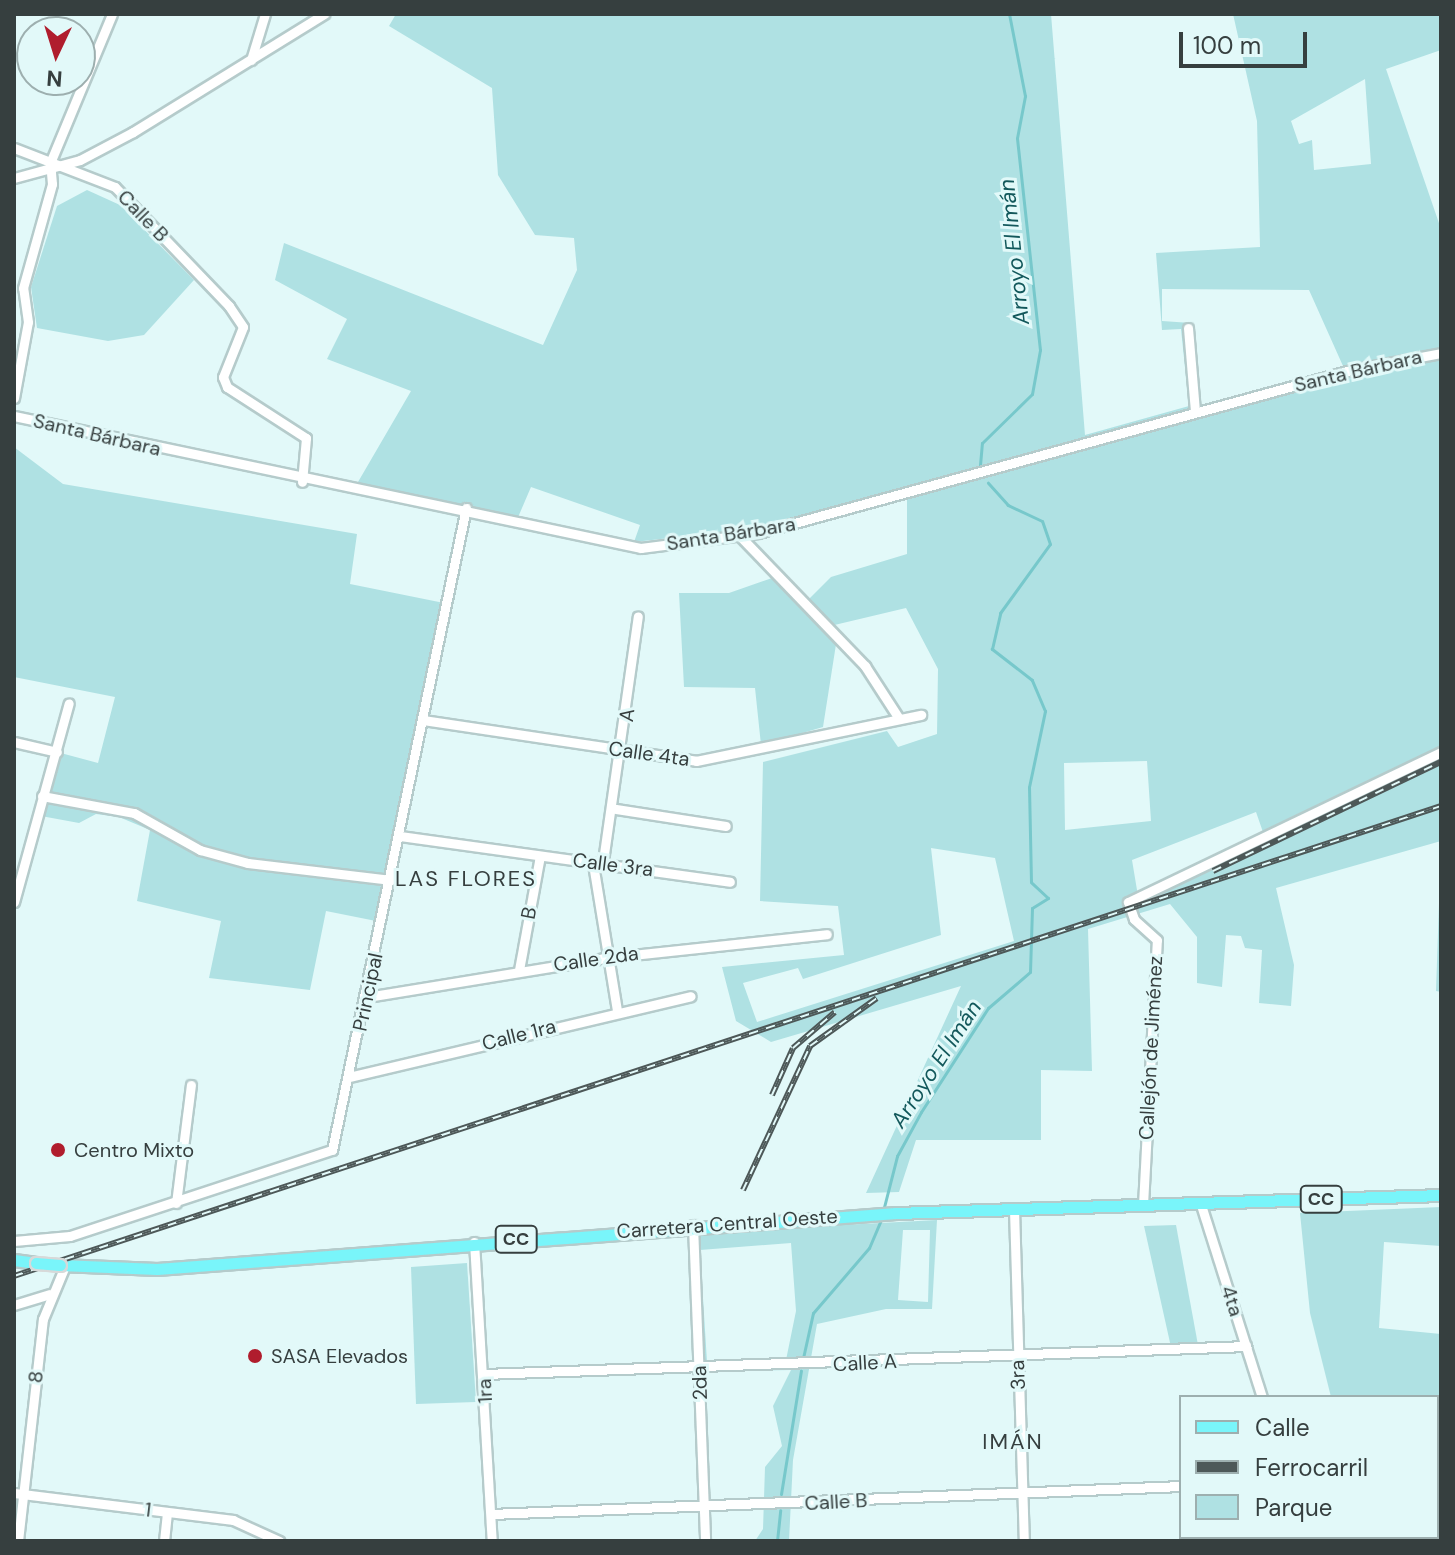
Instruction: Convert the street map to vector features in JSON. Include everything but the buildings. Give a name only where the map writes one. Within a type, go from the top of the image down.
[{"type":"main road","name":"Carretera Central Oeste","points":[[14,1260],[63,1266],[164,1268],[693,1225],[876,1214],[1441,1195]]},
{"type":"street","points":[[14,398],[23,288],[52,184],[50,163],[112,14]]},
{"type":"street","points":[[251,60],[265,14]]},
{"type":"street","points":[[14,178],[50,163],[80,160],[324,14]]},
{"type":"street","name":"Calle B","points":[[14,148],[115,187],[243,327],[223,377],[227,387],[306,438],[302,482]]},
{"type":"street","points":[[1188,328],[1195,412]]},
{"type":"street","name":"Santa Bárbara","points":[[14,416],[302,482],[466,508],[617,547],[739,535],[890,500],[1195,412],[1441,353]]},
{"type":"street","name":"Principal","points":[[14,1241],[70,1236],[332,1150],[367,997],[466,508]]},
{"type":"street","points":[[739,535],[865,666],[898,717]]},
{"type":"street","name":"A","points":[[617,1010],[604,958],[598,863],[616,809],[638,616]]},
{"type":"street","points":[[14,902],[69,703]]},
{"type":"street","name":"Calle 4ta","points":[[423,720],[696,761],[898,717],[921,715]]},
{"type":"street","points":[[14,742],[57,752]]},
{"type":"street","name":"Callejón de Jiménez","points":[[1143,1205],[1157,940],[1134,919],[1128,902],[1441,752]]},
{"type":"street","points":[[42,796],[134,813],[200,850],[248,863],[391,880]]},
{"type":"street","points":[[616,809],[726,826]]},
{"type":"street","name":"Calle 3ra","points":[[400,836],[730,882]]},
{"type":"street","name":"B","points":[[519,970],[540,856]]},
{"type":"street","points":[[14,859],[25,858]]},
{"type":"street","name":"Calle 2da","points":[[367,997],[604,958],[827,934]]},
{"type":"street","name":"Calle 1ra","points":[[349,1077],[617,1010],[691,996]]},
{"type":"street","points":[[176,1203],[191,1085]]},
{"type":"street","name":"4ta","points":[[1201,1205],[1261,1395]]},
{"type":"street","name":"3ra","points":[[1014,1209],[1024,1541]]},
{"type":"street","name":"2da","points":[[693,1225],[705,1541]]},
{"type":"street","name":"1ra","points":[[474,1242],[492,1541]]},
{"type":"street","name":"8","points":[[18,1541],[18,1494],[49,1294],[63,1266]]},
{"type":"street","points":[[14,1305],[49,1294]]},
{"type":"street","name":"Calle A","points":[[484,1374],[699,1369],[1246,1346]]},
{"type":"street","name":"Calle B","points":[[491,1514],[705,1508],[1179,1486]]},
{"type":"street","name":"1","points":[[18,1494],[233,1520],[279,1541]]},
{"type":"street","points":[[164,1541],[167,1512]]},
{"type":"green space","points":[[396,14],[1051,14],[1085,435],[1189,406],[1181,329],[1162,330],[1156,253],[1260,247],[1257,121],[1233,14],[1441,14],[1441,50],[1386,69],[1441,229],[1441,841],[1276,888],[1294,965],[1291,1006],[1259,1003],[1262,950],[1245,948],[1241,936],[1226,935],[1222,987],[1197,983],[1197,937],[1170,904],[1088,929],[1092,1071],[1041,1070],[1041,1140],[916,1140],[899,1192],[866,1193],[961,986],[771,1042],[736,1021],[722,967],[844,955],[838,906],[760,901],[763,762],[887,731],[898,747],[937,734],[938,669],[906,608],[826,627],[837,638],[823,727],[761,745],[755,688],[684,687],[679,593],[729,593],[775,577],[802,606],[831,577],[907,554],[907,494],[759,528],[634,542],[640,525],[531,487],[516,522],[312,480],[358,482],[411,391],[327,359],[347,319],[275,280],[284,243],[543,345],[577,270],[574,238],[535,235],[498,175],[492,88],[389,26]],"holes":[[[1365,79],[1371,164],[1314,170],[1312,140],[1299,144],[1291,121]],[[1162,289],[1309,290],[1343,366],[1197,407],[1191,323],[1162,321]],[[1147,761],[1151,821],[1065,830],[1064,763]],[[1256,812],[1264,835],[1138,896],[1132,860]],[[931,848],[995,858],[1014,941],[757,1022],[743,983],[798,968],[803,979],[941,935]]]},
{"type":"green space","points":[[87,190],[120,205],[194,280],[144,335],[108,341],[37,328],[31,287],[57,206]]},
{"type":"green space","points":[[14,447],[63,484],[357,534],[350,584],[444,603],[381,922],[326,911],[310,990],[209,978],[221,921],[137,901],[150,830],[119,817],[96,814],[79,823],[41,816],[57,752],[98,763],[115,697],[14,677]]},
{"type":"green space","points":[[1441,845],[1441,992],[1436,991]]},
{"type":"green space","points":[[1441,1207],[1441,1246],[1384,1242],[1379,1328],[1441,1334],[1441,1541],[1353,1541],[1439,1539],[1439,1395],[1330,1395],[1310,1313],[1300,1213]]},
{"type":"green space","points":[[937,1220],[932,1309],[886,1309],[817,1324],[793,1460],[789,1541],[755,1541],[763,1529],[765,1467],[782,1446],[773,1406],[791,1370],[698,1372],[691,1233]],"holes":[[[903,1230],[930,1230],[928,1302],[898,1300]],[[791,1243],[796,1311],[786,1360],[707,1362],[700,1250]]]},
{"type":"green space","points":[[1176,1225],[1198,1345],[1171,1347],[1144,1226]]},
{"type":"green space","points":[[467,1263],[476,1402],[416,1404],[411,1267]]},
{"type":"waterway","name":"Arroyo El Imán","points":[[980,465],[982,443],[1032,394],[1040,350],[1017,138],[1025,96],[1009,14]]},
{"type":"waterway","name":"Arroyo El Imán","points":[[883,1211],[897,1156],[921,1112],[988,1008],[1030,972],[1032,908],[1048,898],[1031,882],[1029,787],[1045,711],[1032,680],[992,649],[1000,613],[1050,544],[1042,521],[1008,505],[988,483]]},
{"type":"waterway","name":"Arroyo El Imán","points":[[803,1358],[813,1313],[869,1248],[882,1218]]},
{"type":"waterway","name":"Arroyo El Imán","points":[[781,1494],[801,1371]]},
{"type":"waterway","name":"Arroyo El Imán","points":[[777,1541],[780,1510]]},
{"type":"railway","points":[[1213,871],[1441,762]]},
{"type":"railway","points":[[14,1276],[1441,806]]},
{"type":"railway","points":[[743,1190],[810,1046],[877,998]]},
{"type":"railway","points":[[772,1095],[793,1048],[835,1012]]},
{"type":"place","name":"Centro Mixto","points":[[58,1150]]},
{"type":"place","name":"SASA Elevados","points":[[255,1356]]},
{"type":"district","name":"LAS FLORES","points":[[466,879]]},
{"type":"district","name":"IMÁN","points":[[1013,1442]]}]
